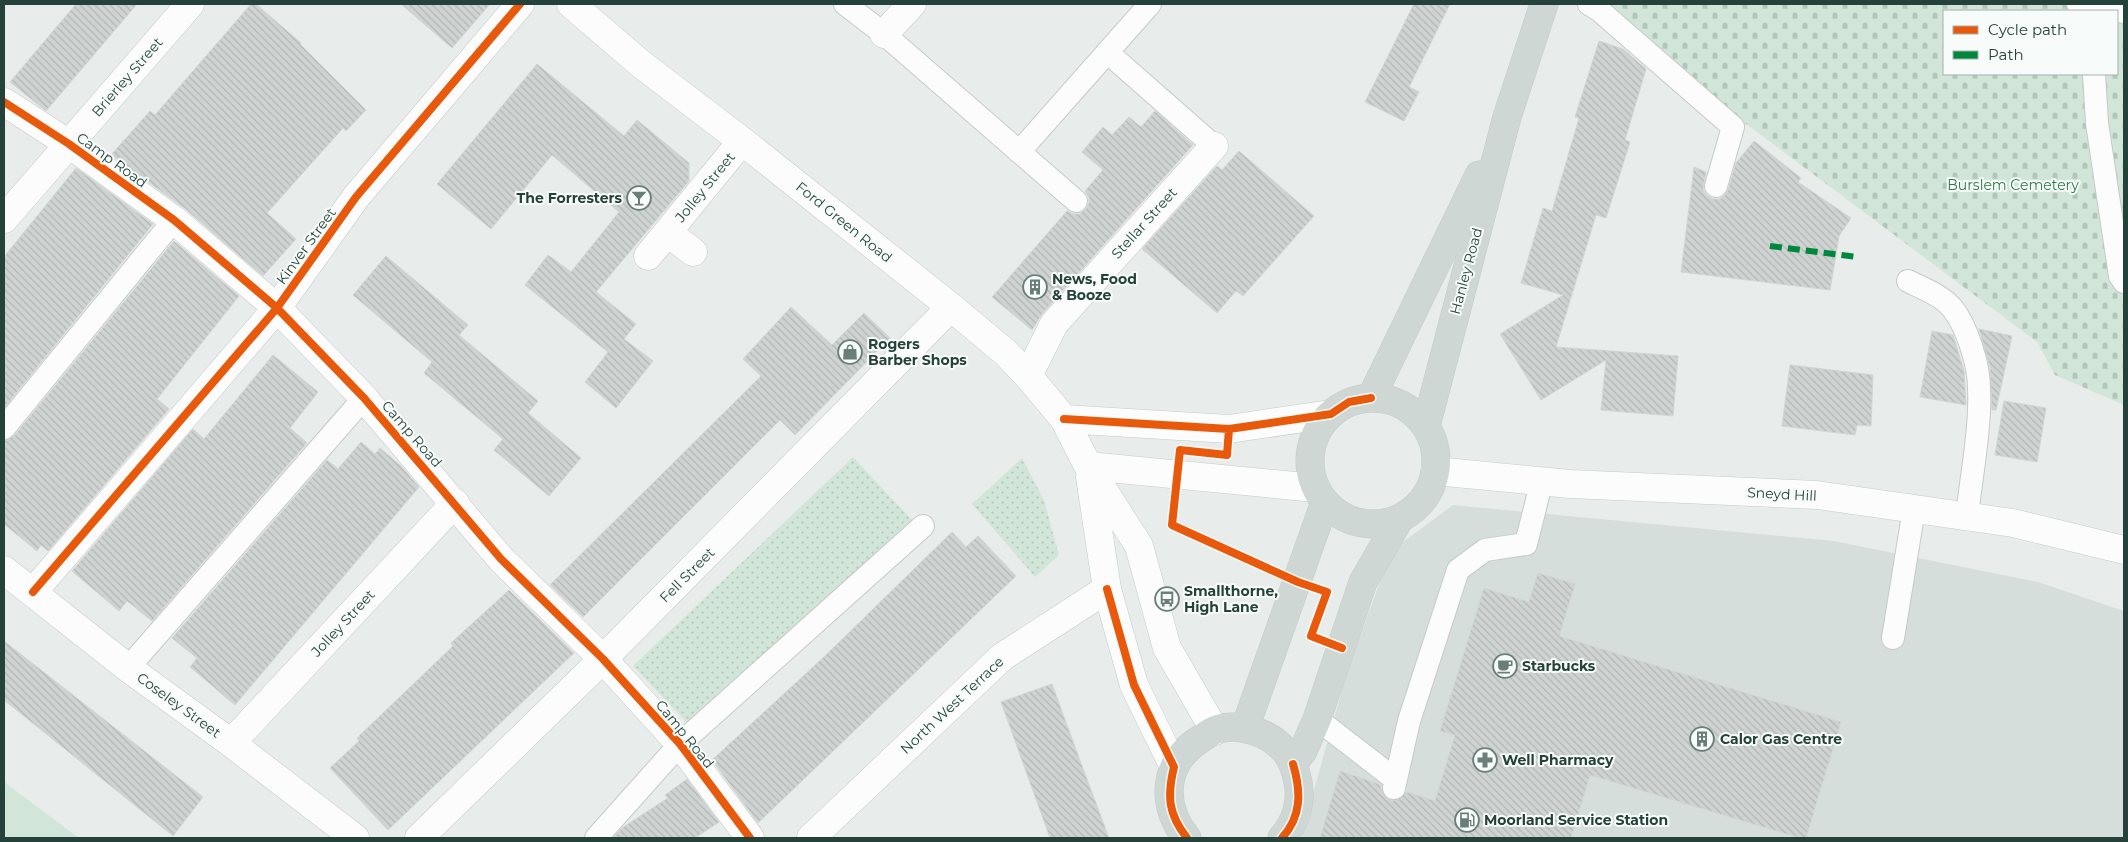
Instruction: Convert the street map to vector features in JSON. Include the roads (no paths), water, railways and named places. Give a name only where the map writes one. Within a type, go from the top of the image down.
[{"type":"main road","name":"Hanley Road","points":[[1426,426],[1507,117],[1544,4]]},
{"type":"main road","name":"Hanley Road","points":[[1371,398],[1507,117]]},
{"type":"main road","points":[[1371,398],[1393,401],[1404,406],[1426,426],[1434,446],[1436,471],[1428,492],[1414,508],[1400,518],[1379,524],[1360,523],[1340,515],[1320,495],[1310,467],[1312,445],[1321,425],[1331,414],[1349,402],[1371,398]]},
{"type":"main road","points":[[1245,728],[1320,495]]},
{"type":"main road","points":[[1293,764],[1303,751],[1317,719],[1363,582],[1400,518]]},
{"type":"main road","points":[[1188,838],[1178,826],[1170,808],[1169,785],[1174,767],[1187,748],[1215,731],[1230,728],[1245,728],[1266,736],[1284,750],[1293,764],[1300,786],[1296,818],[1282,838]]},
{"type":"street","name":"Brierley Street","points":[[4,219],[190,4]]},
{"type":"street","name":"Kinver Street","points":[[33,592],[277,308],[356,197],[520,4]]},
{"type":"street","name":"Ford Green Road","points":[[571,4],[641,64],[742,141],[951,307],[1006,354],[1028,376],[1064,419],[1088,466]]},
{"type":"street","points":[[884,34],[912,4]]},
{"type":"street","name":"Camp Road","points":[[4,102],[69,144],[174,220],[277,308],[364,398],[501,559],[603,659],[680,744],[750,838]]},
{"type":"street","name":"Jolley Street","points":[[648,256],[742,141]]},
{"type":"street","name":"Stellar Street","points":[[1028,376],[1054,324],[1121,240],[1214,146]]},
{"type":"street","name":"Jolley Street","points":[[668,233],[693,252]]},
{"type":"street","name":"Fell Street","points":[[419,838],[603,659],[951,307]]},
{"type":"street","points":[[1064,419],[1229,429],[1331,414]]},
{"type":"street","points":[[1088,466],[1320,495]]},
{"type":"street","points":[[1088,466],[1107,589],[1134,685],[1174,767]]},
{"type":"street","points":[[1088,466],[1139,546],[1167,648],[1215,731]]},
{"type":"street","name":"Sneyd Hill","points":[[1436,471],[1570,484],[1817,495],[2013,524],[2124,550]]},
{"type":"street","name":"Jolley Street","points":[[231,742],[455,503]]},
{"type":"street","name":"Coseley Street","points":[[4,570],[128,668],[231,742],[355,838]]},
{"type":"street","name":"North West Terrace","points":[[811,838],[1002,657],[1107,589]]},
{"type":"lane","points":[[845,4],[884,34],[1076,201]]},
{"type":"lane","points":[[1019,152],[1150,4]]},
{"type":"lane","points":[[1589,4],[1600,11],[1733,127],[1716,186]]},
{"type":"lane","points":[[2078,4],[2112,10]]},
{"type":"lane","points":[[1107,52],[1214,146]]},
{"type":"lane","points":[[2094,75],[2097,124],[2120,276],[2124,282]]},
{"type":"lane","points":[[4,428],[174,220]]},
{"type":"lane","points":[[1908,281],[1934,294],[1953,308],[1964,328],[1975,362],[1980,387],[1967,517]]},
{"type":"lane","points":[[128,668],[364,398]]},
{"type":"lane","points":[[1317,719],[1395,784],[1408,721],[1458,570],[1485,550],[1526,544],[1542,480]]},
{"type":"lane","points":[[1893,638],[1914,509]]},
{"type":"lane","points":[[596,838],[680,744],[923,526]]},
{"type":"place","name":"The Forresters","points":[[639,198]]},
{"type":"place","name":"News, Food & Booze","points":[[1035,287]]},
{"type":"place","name":"Rogers Barber Shops","points":[[850,352]]},
{"type":"place","name":"Smallthorne, High Lane","points":[[1167,599]]},
{"type":"place","name":"Starbucks","points":[[1505,666]]},
{"type":"place","name":"Calor Gas Centre","points":[[1702,739]]},
{"type":"place","name":"Well Pharmacy","points":[[1485,760]]},
{"type":"place","name":"Moorland Service Station","points":[[1467,820]]},
{"type":"park label","name":"Burslem Cemetery","points":[[2013,185]]}]
